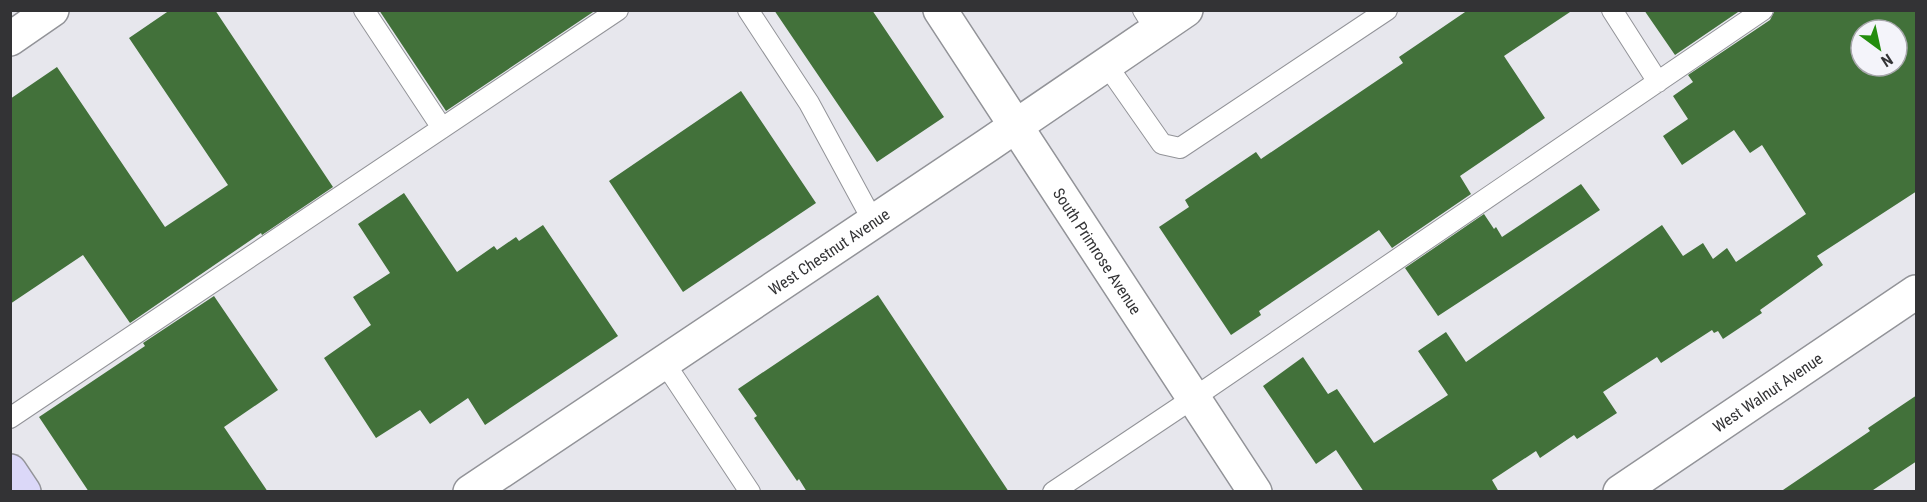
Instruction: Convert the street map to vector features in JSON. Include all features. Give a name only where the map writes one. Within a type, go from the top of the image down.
[{"type":"main road","points":[[10,471],[24,492]]},
{"type":"street","points":[[10,39],[52,10]]},
{"type":"street","name":"South Primrose Avenue","points":[[940,10],[1192,399],[1255,492]]},
{"type":"street","name":"West Chestnut Avenue","points":[[470,492],[1017,126],[1106,64],[1150,21],[1186,10]]},
{"type":"street","name":"West Walnut Avenue","points":[[1620,492],[1917,292]]},
{"type":"lane","points":[[364,10],[442,128]]},
{"type":"lane","points":[[10,417],[618,10]]},
{"type":"lane","points":[[748,10],[809,103],[873,221]]},
{"type":"lane","points":[[1106,64],[1162,144],[1180,148],[1387,10]]},
{"type":"lane","points":[[1612,10],[1658,82]]},
{"type":"lane","points":[[1053,492],[1763,10]]},
{"type":"lane","points":[[664,362],[750,492]]},
{"type":"building","points":[[170,10],[215,10],[333,187],[262,235],[261,233],[130,323],[83,255],[10,304],[10,99],[57,67],[165,227],[228,185],[129,38]]},
{"type":"building","points":[[379,10],[596,10],[446,111]]},
{"type":"building","points":[[774,10],[872,10],[944,117],[877,162]]},
{"type":"building","points":[[1468,10],[1573,10],[1504,56],[1545,118],[1460,176],[1471,194],[1392,248],[1379,230],[1259,311],[1261,315],[1231,335],[1159,227],[1189,207],[1185,200],[1256,152],[1261,159],[1403,63],[1399,57]]},
{"type":"building","points":[[1644,10],[1741,10],[1675,55]]},
{"type":"building","points":[[1775,10],[1917,10],[1917,191],[1817,256],[1823,265],[1760,310],[1762,313],[1723,339],[1718,331],[1714,333],[1712,330],[1661,363],[1657,357],[1603,392],[1617,413],[1577,439],[1574,435],[1540,458],[1536,451],[1492,480],[1499,492],[1364,492],[1336,450],[1316,464],[1263,386],[1303,357],[1328,394],[1337,389],[1374,443],[1448,395],[1418,351],[1446,332],[1466,362],[1662,225],[1683,256],[1703,243],[1713,259],[1727,248],[1736,262],[1806,214],[1762,145],[1750,153],[1734,130],[1682,165],[1663,136],[1688,119],[1673,96],[1693,82],[1688,75],[1770,20]]},
{"type":"building","points":[[741,91],[816,203],[683,292],[609,181]]},
{"type":"building","points":[[1581,184],[1600,210],[1438,316],[1405,268],[1484,214],[1502,237]]},
{"type":"building","points":[[404,193],[457,272],[494,246],[497,250],[516,237],[519,241],[543,225],[618,336],[485,425],[468,398],[430,424],[420,410],[376,438],[324,358],[371,325],[353,297],[390,273],[358,224]]},
{"type":"building","points":[[878,295],[1009,492],[807,492],[754,418],[757,416],[738,389]]},
{"type":"building","points":[[214,296],[278,390],[224,427],[268,492],[89,492],[39,417],[145,346],[143,343]]},
{"type":"building","points":[[1917,395],[1917,461],[1870,492],[1780,492],[1870,431],[1868,428]]}]
